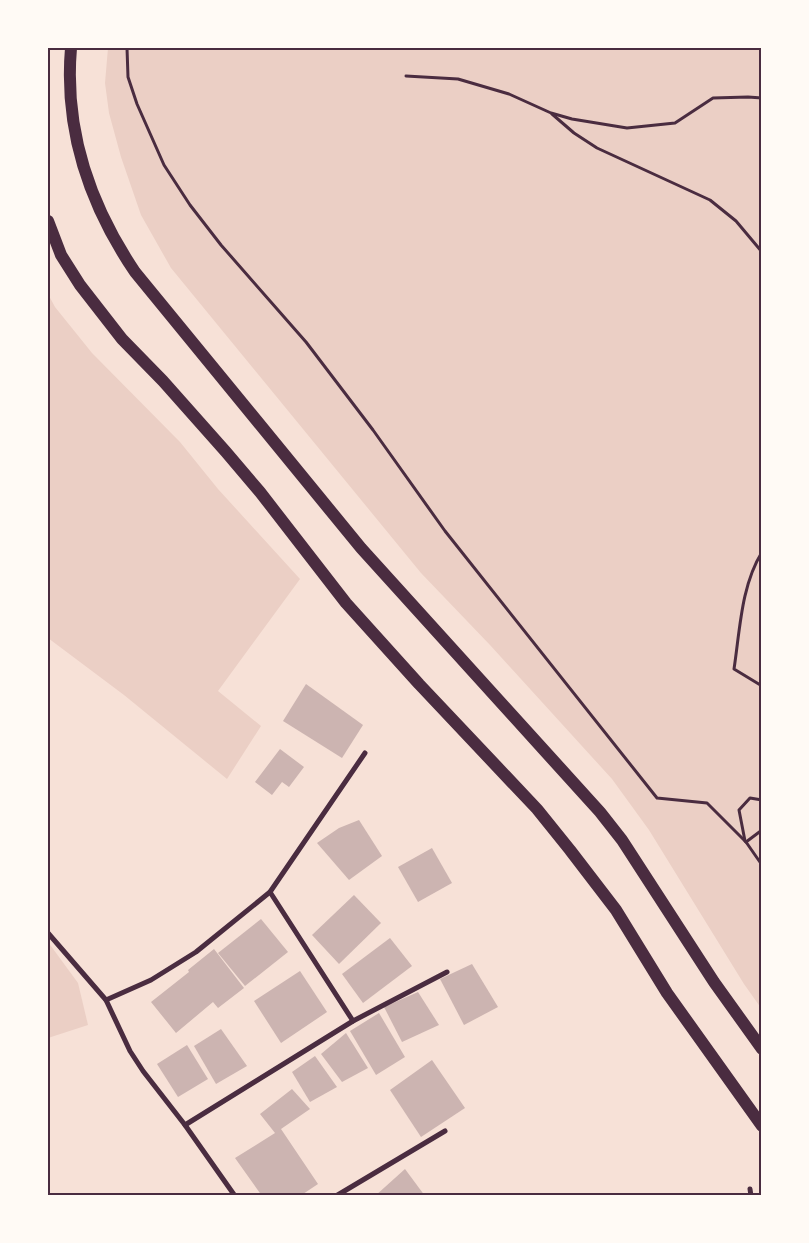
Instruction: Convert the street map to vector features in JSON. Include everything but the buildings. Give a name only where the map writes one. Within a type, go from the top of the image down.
[{"type":"main road","points":[[71,48],[70,94],[75,138],[100,209],[122,252],[135,272],[361,548],[600,812],[622,840],[714,982],[762,1049]]},
{"type":"main road","points":[[48,221],[58,249],[92,303],[260,492],[346,603],[536,809],[570,850],[616,910],[667,992],[762,1126]]},
{"type":"street","points":[[106,1000],[151,980],[196,952],[270,892],[365,753]]},
{"type":"street","points":[[270,892],[353,1021]]},
{"type":"street","points":[[48,933],[106,1000],[130,1051],[143,1071],[185,1125],[235,1196]]},
{"type":"street","points":[[185,1125],[353,1021],[447,972]]},
{"type":"street","points":[[336,1196],[445,1131]]},
{"type":"street","points":[[750,1189],[751,1196]]},
{"type":"path","points":[[127,48],[128,77],[136,104],[164,165],[190,205],[221,245],[306,342],[373,430],[445,532],[657,798],[707,802],[746,842],[762,865]]},
{"type":"path","points":[[406,76],[458,79],[509,94],[551,113],[572,119],[627,128],[675,122],[713,98],[762,98]]},
{"type":"path","points":[[551,113],[574,133],[597,148],[710,200],[736,221],[762,252]]},
{"type":"path","points":[[762,552],[752,567],[734,669],[762,686]]},
{"type":"path","points":[[746,842],[739,810],[750,798],[762,800]]},
{"type":"path","points":[[746,842],[762,830]]},
{"type":"shaded area","points":[[108,48],[761,48],[761,1008],[744,984],[649,830],[612,779],[490,645],[421,573],[171,268],[141,215],[121,157],[109,113],[105,83]]},
{"type":"shaded area","points":[[48,294],[55,307],[92,353],[180,442],[218,489],[300,579],[218,691],[261,726],[227,779],[124,695],[48,638]]},
{"type":"shaded area","points":[[48,942],[78,983],[88,1025],[48,1038]]}]
